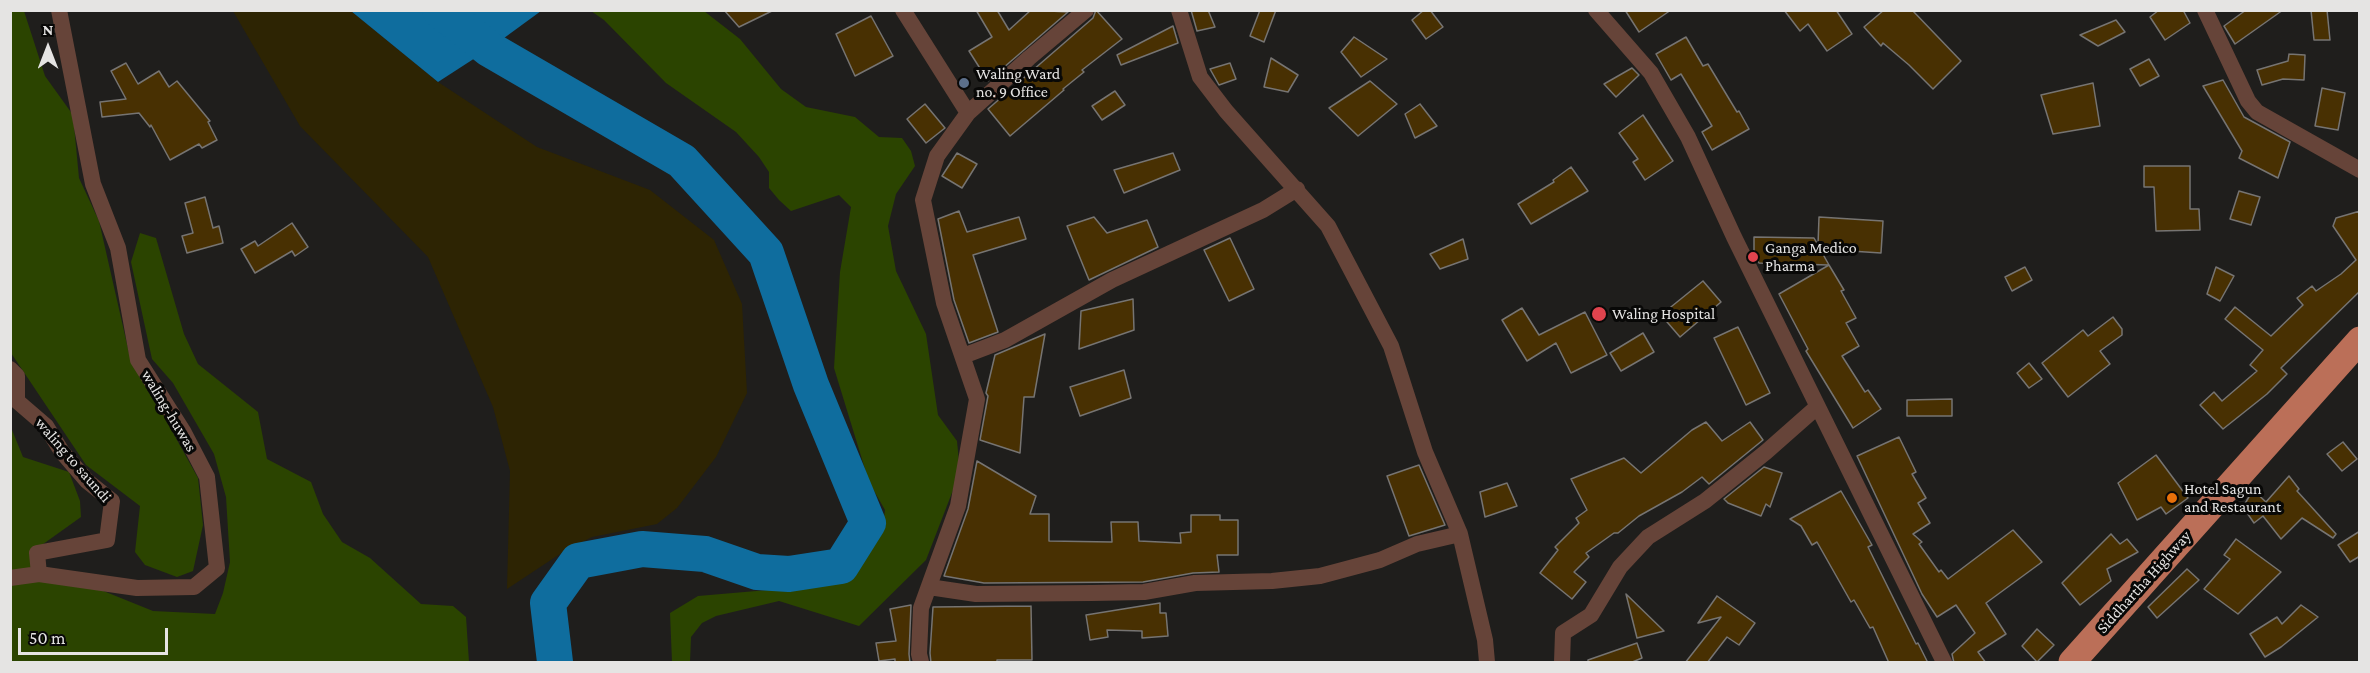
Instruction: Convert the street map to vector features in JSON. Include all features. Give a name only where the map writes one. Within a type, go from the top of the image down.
[{"type":"highway","name":"Siddhartha Highway","points":[[2072,663],[2360,340]]},
{"type":"street","name":"waling-huwas","points":[[10,578],[39,574],[137,588],[194,587],[217,568],[207,477],[183,431],[138,360],[118,248],[93,184],[59,10]]},
{"type":"street","points":[[903,10],[968,113]]},
{"type":"street","points":[[921,663],[919,654],[921,608],[958,506],[976,399],[944,303],[923,200],[937,156],[968,113],[1086,10]]},
{"type":"street","points":[[1179,10],[1200,77],[1226,111],[1328,226],[1391,346],[1425,452],[1460,534],[1485,640],[1487,663]]},
{"type":"street","points":[[1596,10],[1651,73],[1689,137],[1734,237],[1944,663]]},
{"type":"street","points":[[2205,10],[2248,100],[2257,112],[2360,170]]},
{"type":"street","points":[[963,356],[1005,340],[1112,280],[1263,210],[1297,189]]},
{"type":"street","name":"waling to saundi","points":[[10,369],[16,376],[17,401],[46,426],[62,452],[87,481],[112,501],[107,540],[37,553],[39,574]]},
{"type":"street","points":[[1562,663],[1563,633],[1590,615],[1620,567],[1648,537],[1705,501],[1817,407]]},
{"type":"street","points":[[929,587],[976,594],[1102,593],[1144,592],[1195,583],[1272,581],[1320,576],[1380,560],[1417,544],[1460,534]]},
{"type":"green space","points":[[10,11],[24,11],[45,76],[73,115],[79,178],[99,221],[129,353],[198,478],[203,525],[193,571],[177,577],[145,565],[135,552],[140,506],[86,465],[11,353]]},
{"type":"green space","points":[[591,11],[704,11],[740,39],[781,89],[806,107],[855,117],[879,137],[902,138],[911,151],[915,166],[896,194],[888,226],[896,271],[926,334],[938,415],[957,441],[960,472],[926,560],[859,626],[779,601],[716,616],[702,623],[691,637],[690,662],[672,662],[670,613],[698,596],[826,585],[854,566],[883,526],[885,510],[869,482],[834,368],[840,272],[851,207],[839,195],[791,211],[769,188],[769,172],[759,157],[736,132],[666,83],[604,20]]},
{"type":"green space","points":[[140,233],[156,238],[184,334],[198,364],[258,412],[267,459],[311,482],[323,514],[342,542],[370,558],[421,604],[453,606],[466,617],[469,662],[11,662],[10,425],[23,457],[69,472],[80,501],[81,517],[32,552],[35,580],[96,588],[153,611],[215,614],[223,593],[230,562],[226,497],[214,454],[173,383],[152,359],[131,262]]},
{"type":"sand","points":[[233,11],[351,11],[438,82],[537,147],[650,190],[714,240],[742,304],[747,393],[716,457],[677,508],[657,524],[592,537],[566,550],[507,589],[510,471],[493,407],[428,257],[300,126]]},
{"type":"water","points":[[351,11],[541,11],[438,82]]},
{"type":"building","points":[[724,10],[774,10],[739,27]]},
{"type":"building","points":[[976,10],[997,10],[1009,30],[1031,10],[1068,12],[988,81],[969,51],[992,37]]},
{"type":"building","points":[[1096,10],[1122,39],[1082,70],[1084,72],[1010,136],[988,109],[1093,18]]},
{"type":"building","points":[[1191,10],[1208,10],[1215,27],[1197,31]]},
{"type":"building","points":[[1260,10],[1276,10],[1264,42],[1250,36]]},
{"type":"building","points":[[1424,10],[1430,10],[1443,27],[1426,39],[1412,20]]},
{"type":"building","points":[[1625,10],[1671,10],[1639,32]]},
{"type":"building","points":[[1784,10],[1836,10],[1852,34],[1827,51],[1808,24],[1800,31]]},
{"type":"building","points":[[1884,10],[1912,10],[1961,61],[1933,89],[1883,43],[1881,46],[1864,27]]},
{"type":"building","points":[[2159,10],[2183,10],[2190,23],[2165,40],[2150,17]]},
{"type":"building","points":[[2246,10],[2283,10],[2235,44],[2224,26]]},
{"type":"building","points":[[2311,10],[2327,10],[2330,40],[2314,40]]},
{"type":"building","points":[[871,16],[893,56],[855,76],[836,34]]},
{"type":"building","points":[[2116,20],[2125,32],[2098,46],[2080,35]]},
{"type":"building","points":[[1173,26],[1178,43],[1121,65],[1117,55]]},
{"type":"building","points":[[1354,37],[1387,59],[1361,77],[1341,52]]},
{"type":"building","points":[[1686,37],[1703,66],[1708,64],[1749,129],[1712,150],[1702,132],[1712,126],[1681,74],[1671,80],[1656,54]]},
{"type":"building","points":[[2289,54],[2305,55],[2304,80],[2283,79],[2262,85],[2257,70],[2288,61]]},
{"type":"building","points":[[1271,58],[1298,75],[1288,92],[1264,87]]},
{"type":"building","points":[[2149,59],[2159,76],[2140,86],[2130,69]]},
{"type":"building","points":[[126,63],[138,84],[159,71],[169,87],[177,81],[210,121],[208,122],[217,140],[202,148],[199,144],[170,160],[151,125],[150,127],[139,113],[102,117],[100,102],[126,99],[111,71]]},
{"type":"building","points":[[1230,63],[1236,79],[1219,85],[1210,69]]},
{"type":"building","points":[[1632,68],[1639,75],[1616,97],[1604,84]]},
{"type":"building","points":[[2223,80],[2244,117],[2290,142],[2278,178],[2239,158],[2242,151],[2203,86]]},
{"type":"building","points":[[1370,81],[1397,104],[1358,136],[1329,108]]},
{"type":"building","points":[[2093,83],[2100,126],[2053,134],[2041,95]]},
{"type":"building","points":[[2322,88],[2345,93],[2338,130],[2315,126]]},
{"type":"building","points":[[1115,91],[1125,105],[1102,120],[1092,106]]},
{"type":"building","points":[[925,104],[945,128],[926,143],[907,119]]},
{"type":"building","points":[[1420,104],[1437,126],[1415,138],[1405,114]]},
{"type":"building","points":[[1643,115],[1673,161],[1645,180],[1633,162],[1638,159],[1619,133]]},
{"type":"building","points":[[957,153],[977,164],[962,188],[942,176]]},
{"type":"building","points":[[1173,153],[1180,170],[1124,193],[1114,170]]},
{"type":"building","points":[[2144,166],[2190,166],[2190,209],[2199,209],[2200,230],[2156,231],[2154,187],[2144,187]]},
{"type":"building","points":[[1571,167],[1588,191],[1531,224],[1518,204],[1554,182],[1553,180]]},
{"type":"building","points":[[2239,191],[2260,197],[2251,225],[2230,219]]},
{"type":"building","points":[[205,197],[213,228],[219,226],[223,243],[187,253],[182,236],[193,233],[185,203]]},
{"type":"building","points":[[959,211],[967,232],[1019,217],[1026,239],[973,255],[998,332],[969,343],[954,300],[938,219]]},
{"type":"building","points":[[2360,211],[2360,291],[2281,368],[2287,374],[2267,394],[2223,429],[2200,405],[2214,392],[2222,401],[2257,371],[2250,365],[2263,350],[2225,319],[2235,307],[2271,336],[2303,305],[2297,298],[2312,286],[2316,291],[2341,274],[2356,260],[2333,226],[2336,218]]},
{"type":"building","points":[[1094,217],[1107,233],[1147,220],[1158,247],[1089,280],[1067,226]]},
{"type":"building","points":[[1819,217],[1883,221],[1881,253],[1820,249],[1829,265],[1759,263],[1754,254],[1754,237],[1814,238],[1818,245]]},
{"type":"building","points":[[292,223],[308,247],[295,256],[292,251],[255,273],[241,249],[255,241],[258,246]]},
{"type":"building","points":[[1230,238],[1254,289],[1229,301],[1204,250]]},
{"type":"building","points":[[1463,239],[1468,259],[1440,269],[1430,254]]},
{"type":"building","points":[[1829,265],[1844,290],[1841,291],[1856,318],[1846,323],[1859,346],[1842,356],[1865,392],[1868,390],[1881,409],[1853,428],[1806,351],[1808,349],[1779,294]]},
{"type":"building","points":[[2025,267],[2032,280],[2012,291],[2005,277]]},
{"type":"building","points":[[2216,267],[2234,276],[2220,301],[2207,294]]},
{"type":"building","points":[[1703,281],[1721,302],[1680,337],[1661,315]]},
{"type":"building","points":[[1133,299],[1134,330],[1079,349],[1081,311]]},
{"type":"building","points":[[1522,308],[1539,335],[1585,312],[1607,355],[1571,373],[1556,343],[1527,361],[1502,320]]},
{"type":"building","points":[[2113,317],[2122,329],[2122,335],[2100,351],[2110,364],[2068,397],[2042,363],[2083,330],[2088,336]]},
{"type":"building","points":[[1738,327],[1770,393],[1746,405],[1714,338]]},
{"type":"building","points":[[1643,333],[1654,352],[1621,371],[1610,353]]},
{"type":"building","points":[[1045,334],[1034,397],[1024,397],[1020,453],[980,440],[988,396],[986,393],[995,355]]},
{"type":"building","points":[[2029,363],[2042,379],[2029,388],[2017,373]]},
{"type":"building","points":[[1124,370],[1131,398],[1080,416],[1070,387]]},
{"type":"building","points":[[1952,399],[1952,416],[1907,416],[1907,400]]},
{"type":"building","points":[[1706,422],[1722,441],[1750,422],[1763,440],[1709,484],[1702,477],[1682,492],[1639,516],[1618,533],[1614,533],[1586,553],[1589,557],[1574,572],[1586,582],[1572,599],[1540,573],[1558,550],[1555,547],[1579,523],[1576,518],[1587,510],[1571,479],[1624,458],[1641,473],[1692,430]]},
{"type":"building","points":[[1899,437],[1916,472],[1912,474],[1926,498],[1918,503],[1930,523],[1913,534],[1922,542],[1919,544],[1939,572],[1941,570],[1948,579],[2013,530],[2042,562],[1986,603],[2006,634],[1978,652],[1986,663],[1954,663],[1952,654],[1975,633],[1956,605],[1937,617],[1922,594],[1857,456]]},
{"type":"building","points":[[2343,442],[2357,459],[2342,471],[2327,454]]},
{"type":"building","points":[[2156,455],[2188,498],[2166,514],[2161,507],[2137,520],[2118,483]]},
{"type":"building","points":[[977,461],[1036,496],[1030,514],[1049,514],[1049,541],[1112,542],[1111,522],[1138,522],[1139,541],[1181,543],[1180,533],[1191,532],[1191,515],[1220,515],[1220,520],[1238,520],[1238,555],[1217,555],[1219,572],[1193,573],[1143,582],[984,583],[944,576],[968,509]]},
{"type":"building","points":[[1419,465],[1445,525],[1409,536],[1387,476]]},
{"type":"building","points":[[1764,467],[1782,473],[1770,507],[1766,504],[1761,516],[1728,503],[1724,499]]},
{"type":"building","points":[[2289,476],[2299,489],[2297,491],[2336,534],[2333,538],[2302,518],[2281,539],[2263,516],[2254,523],[2243,507],[2253,490],[2266,502]]},
{"type":"building","points":[[1507,483],[1517,506],[1485,517],[1480,492]]},
{"type":"building","points":[[1841,491],[1872,545],[1868,547],[1916,644],[1918,643],[1928,663],[1889,663],[1873,627],[1870,628],[1854,600],[1851,602],[1817,542],[1812,545],[1801,526],[1790,519]]},
{"type":"building","points":[[2360,531],[2360,556],[2350,562],[2338,545]]},
{"type":"building","points":[[2111,534],[2120,544],[2127,539],[2138,552],[2107,569],[2111,581],[2080,605],[2062,583]]},
{"type":"building","points":[[2236,539],[2281,572],[2238,614],[2204,589],[2230,559],[2224,555]]},
{"type":"building","points":[[2187,569],[2199,580],[2157,618],[2148,607]]},
{"type":"building","points":[[1626,594],[1664,631],[1637,638]]},
{"type":"building","points":[[1717,596],[1755,623],[1739,645],[1727,637],[1707,663],[1685,663],[1721,617],[1698,623]]},
{"type":"building","points":[[1160,603],[1160,613],[1166,613],[1168,636],[1142,638],[1142,631],[1107,630],[1108,637],[1090,640],[1086,615]]},
{"type":"building","points":[[911,605],[910,663],[895,663],[895,659],[879,661],[876,643],[896,641],[890,609]]},
{"type":"building","points":[[2301,605],[2318,617],[2265,657],[2250,634],[2277,617],[2282,624]]},
{"type":"building","points":[[1031,606],[1032,660],[997,660],[997,663],[931,663],[933,607]]},
{"type":"building","points":[[2037,629],[2054,645],[2037,662],[2022,646]]},
{"type":"building","points":[[1637,643],[1642,658],[1630,663],[1588,663],[1588,660]]},
{"type":"waterway","points":[[440,10],[489,49],[682,161],[766,253],[811,385],[868,523],[841,566],[789,574],[757,572],[705,554],[642,549],[578,561],[548,603],[555,662]]},
{"type":"place","name":"Waling Ward no. 9 Office","points":[[964,83]]},
{"type":"place","name":"Ganga Medico Pharma","points":[[1753,257]]},
{"type":"place","name":"Waling Hospital","points":[[1599,314]]},
{"type":"place","name":"Hotel Sagun and Restaurant","points":[[2172,498]]}]
